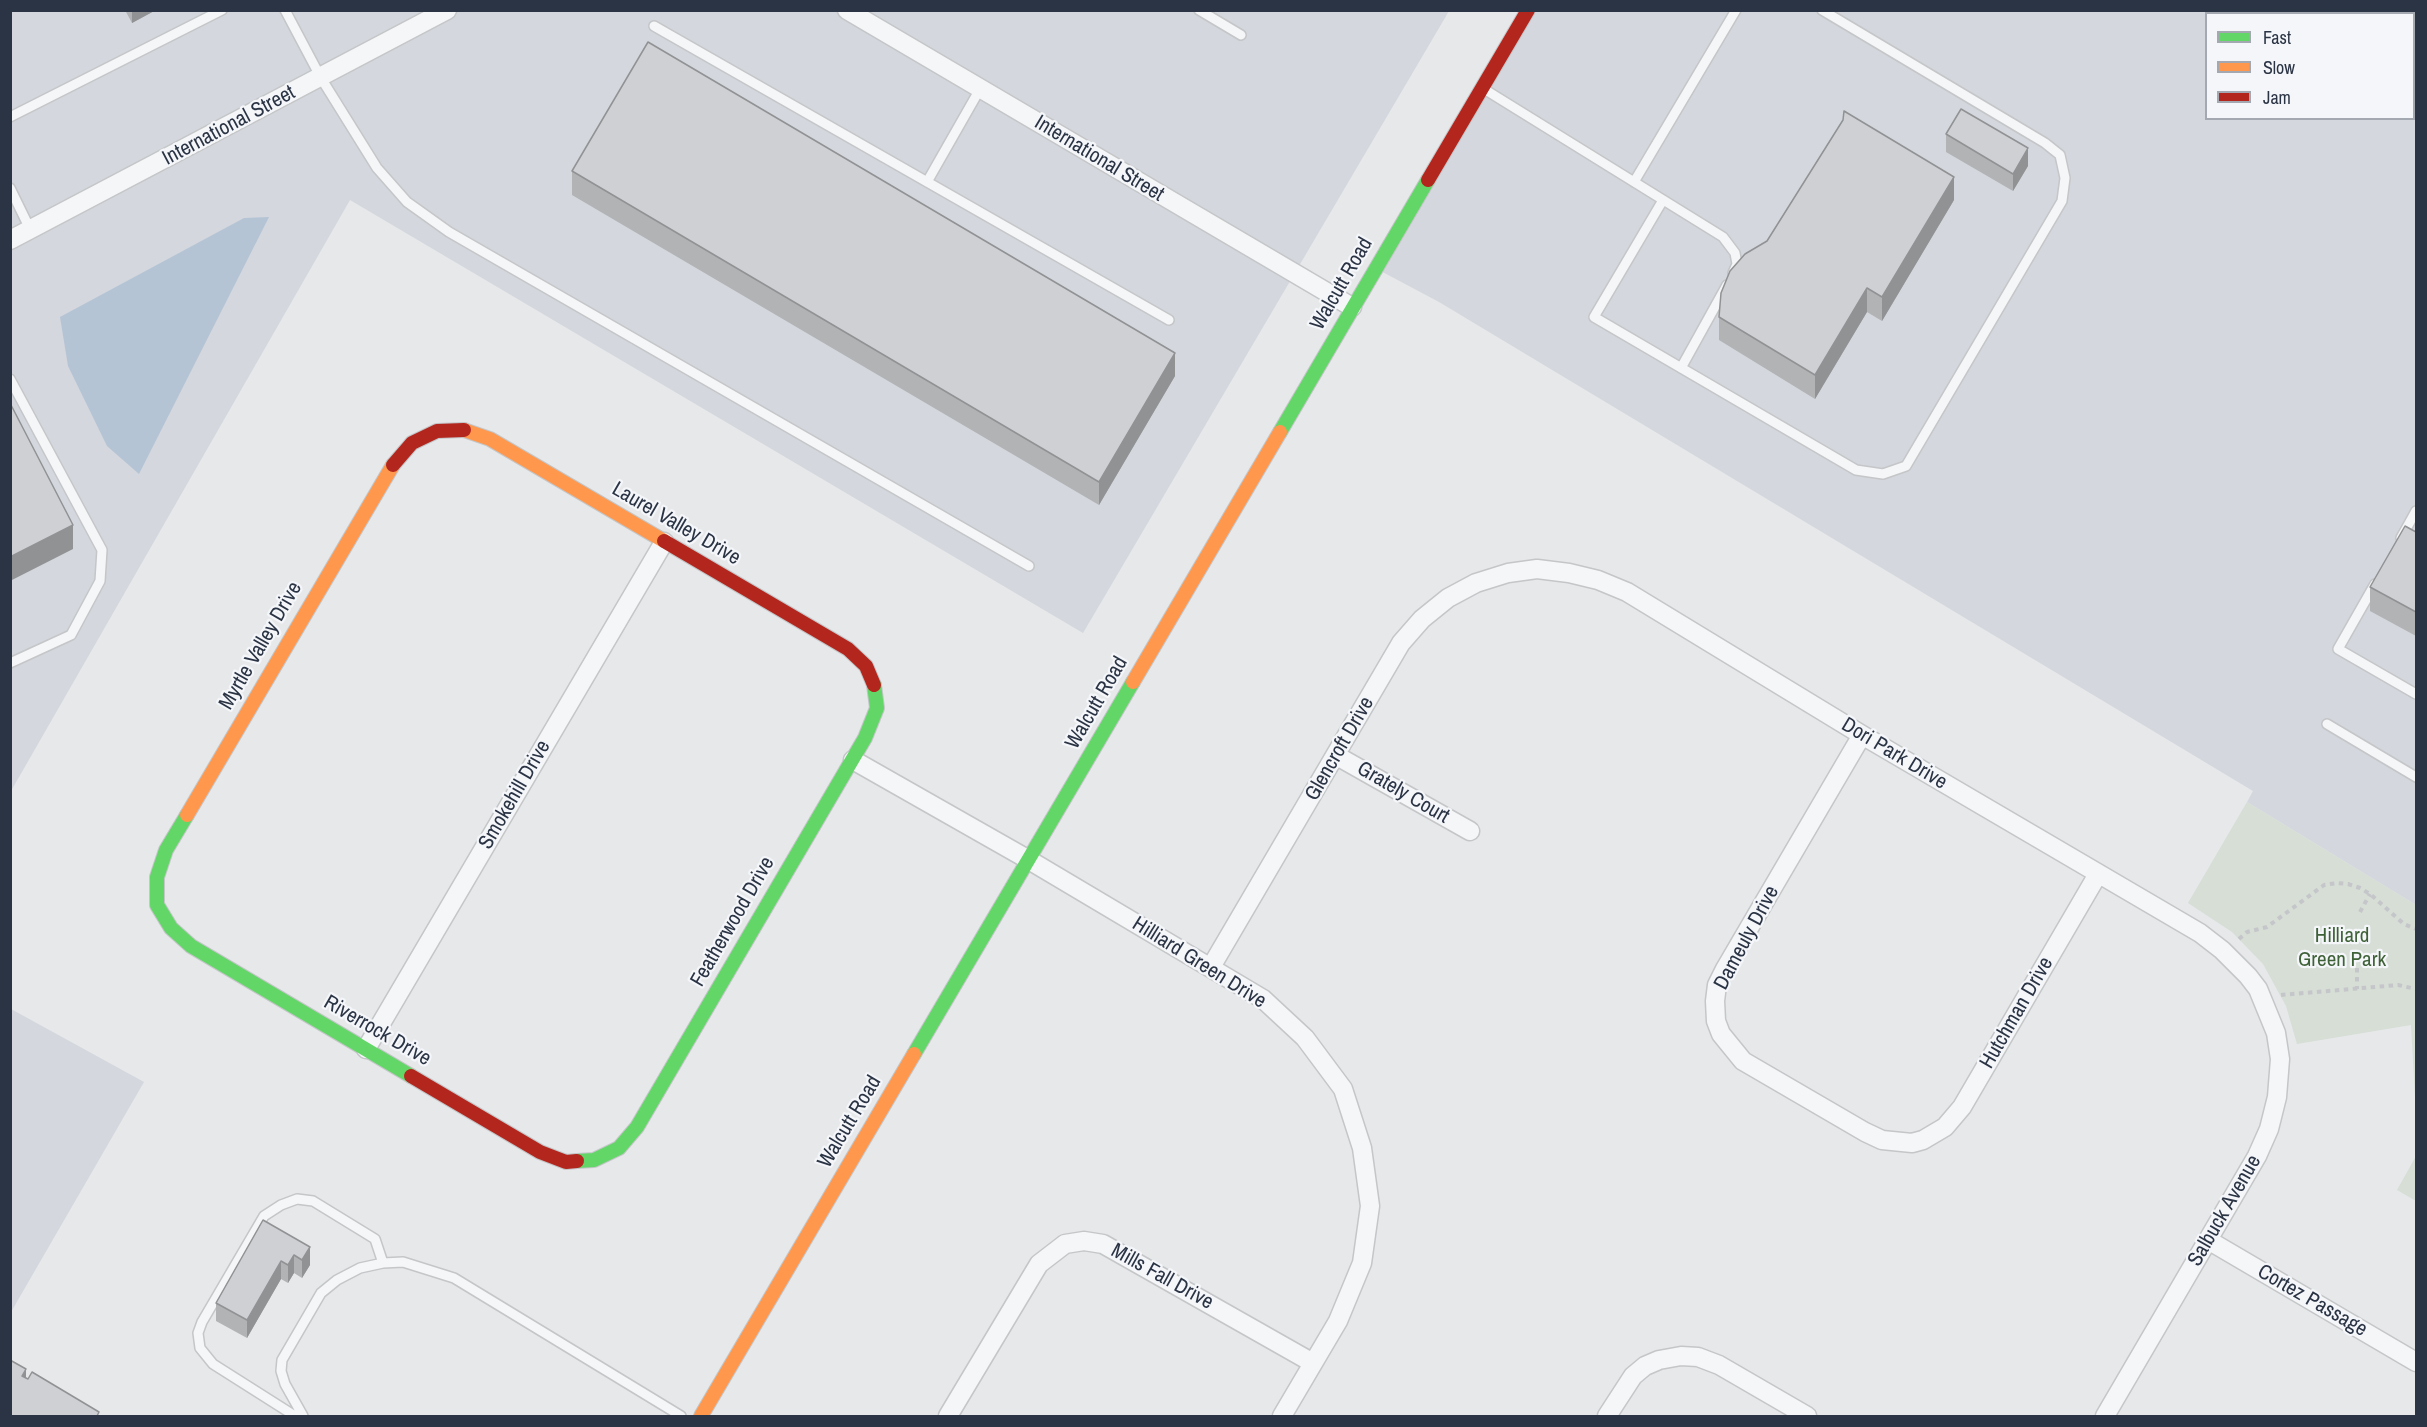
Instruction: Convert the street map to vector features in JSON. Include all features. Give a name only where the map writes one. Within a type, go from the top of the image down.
[{"type":"street","name":"International Street","points":[[10,240],[447,10]]},
{"type":"street","name":"International Street","points":[[847,10],[1352,307]]},
{"type":"street","name":"Walcutt Road","points":[[701,1416],[1528,10]]},
{"type":"street","name":"Laurel Valley Drive","points":[[437,431],[464,430],[489,439],[848,649],[866,666],[874,686]]},
{"type":"street","name":"Myrtle Valley Drive","points":[[157,905],[157,877],[166,850],[369,504],[393,464],[412,443],[437,431]]},
{"type":"street","name":"Smokehill Drive","points":[[366,1049],[664,542]]},
{"type":"street","name":"Dori Park Drive","points":[[1508,573],[1537,569],[1569,573],[1598,580],[1627,592],[1862,735],[2208,939],[2235,963],[2258,989]]},
{"type":"street","name":"Glencroft Drive","points":[[1211,967],[1337,756],[1401,643],[1422,619],[1448,598],[1476,583],[1508,573]]},
{"type":"street","name":"Featherwood Drive","points":[[594,1160],[619,1148],[637,1127],[853,760],[878,708],[874,686]]},
{"type":"street","name":"Dameuly Drive","points":[[1862,735],[1725,969],[1717,986],[1716,1021],[1721,1034],[1743,1060],[1865,1132],[1894,1143],[1923,1140]]},
{"type":"street","name":"Grately Court","points":[[1337,756],[1470,831]]},
{"type":"street","name":"Hilliard Green Drive","points":[[853,760],[1029,860],[1263,999],[1305,1038],[1343,1089],[1362,1148],[1370,1206],[1362,1263],[1338,1321],[1282,1416]]},
{"type":"street","name":"Hutchman Drive","points":[[1923,1140],[1946,1127],[1962,1107],[2098,874]]},
{"type":"street","name":"Riverrock Drive","points":[[157,905],[171,928],[191,946],[540,1152],[566,1162],[594,1160]]},
{"type":"street","name":"Salbuck Avenue","points":[[2105,1416],[2257,1156],[2269,1129],[2277,1097],[2280,1059],[2276,1033],[2258,989]]},
{"type":"street","name":"Cortez Passage","points":[[2208,1240],[2416,1362]]},
{"type":"street","name":"Mills Fall Drive","points":[[948,1416],[1039,1264],[1065,1244],[1084,1241],[1103,1244],[1313,1363]]},
{"type":"street","points":[[1607,1416],[1633,1376],[1659,1360],[1681,1356],[1698,1357],[1719,1365],[1807,1416]]},
{"type":"lane","points":[[10,117],[222,10]]},
{"type":"lane","points":[[285,10],[321,78],[377,168],[407,202],[449,232],[1029,566]]},
{"type":"lane","points":[[1199,10],[1241,35]]},
{"type":"lane","points":[[1634,182],[1736,10]]},
{"type":"lane","points":[[1663,200],[1594,317],[1856,470],[1883,474],[1906,466],[2062,201],[2065,178],[2060,155],[2045,143],[1822,10]]},
{"type":"lane","points":[[654,26],[1169,320]]},
{"type":"lane","points":[[1482,88],[1723,237],[1735,253],[1737,264],[1681,368]]},
{"type":"lane","points":[[927,182],[980,89]]},
{"type":"lane","points":[[10,188],[30,230]]},
{"type":"lane","points":[[10,379],[102,550],[100,581],[71,635],[10,663]]},
{"type":"lane","points":[[2394,551],[2416,511]]},
{"type":"lane","points":[[2383,570],[2338,649],[2416,694]]},
{"type":"lane","points":[[2327,724],[2416,777]]},
{"type":"lane","points":[[295,1416],[213,1364],[200,1348],[198,1333],[202,1322],[264,1216],[280,1204],[297,1200],[313,1201],[375,1239],[383,1263]]},
{"type":"lane","points":[[303,1416],[285,1384],[281,1371],[282,1360],[321,1293],[337,1280],[360,1268],[403,1262],[454,1278],[681,1416]]},
{"type":"path","points":[[2239,939],[2247,932],[2267,927],[2324,885],[2348,884],[2370,894],[2403,924],[2416,929]]},
{"type":"path","points":[[2360,912],[2370,894]]},
{"type":"path","points":[[2357,968],[2357,989]]},
{"type":"path","points":[[2281,995],[2398,985],[2416,988]]},
{"type":"shaded area","points":[[11,11],[1449,11],[1083,633],[350,200],[11,791]]},
{"type":"shaded area","points":[[1528,11],[2416,11],[2416,905],[2247,802],[2253,791],[1439,302],[1375,268]]},
{"type":"shaded area","points":[[11,1009],[144,1082],[11,1312]]},
{"type":"green space","name":"Hilliard Green Park","points":[[2247,802],[2416,905],[2416,1115],[2411,1025],[2297,1044],[2286,1006],[2263,964],[2232,932],[2188,903]]},
{"type":"green space","points":[[2416,1156],[2416,1201],[2397,1190]]},
{"type":"water","points":[[269,217],[139,474],[107,446],[68,366],[60,317],[244,218]]},
{"type":"building","points":[[648,42],[1175,353],[1099,482],[572,171]]},
{"type":"building","points":[[1961,109],[2028,148],[2013,174],[1946,134]]},
{"type":"building","points":[[1844,111],[1954,177],[1882,297],[1867,288],[1815,375],[1719,317],[1721,293],[1730,271],[1745,254],[1767,241],[1843,120]]},
{"type":"building","points":[[10,403],[73,525],[10,557]]},
{"type":"building","points":[[2405,526],[2416,532],[2416,612],[2370,587]]},
{"type":"building","points":[[263,1220],[310,1247],[302,1260],[294,1255],[288,1265],[281,1261],[247,1320],[216,1303]]},
{"type":"building","points":[[10,1360],[26,1369],[22,1376],[28,1379],[32,1372],[99,1412],[97,1416],[10,1416]]},
{"type":"traffic: fast","points":[[1280,432],[1428,180]]},
{"type":"traffic: fast","points":[[914,1054],[1133,682]]},
{"type":"traffic: fast","points":[[577,1161],[594,1160],[619,1148],[637,1127],[865,738],[877,708],[874,685]]},
{"type":"traffic: fast","points":[[187,815],[166,850],[157,877],[157,905],[171,928],[191,946],[411,1076]]},
{"type":"traffic: slow","points":[[464,430],[490,439],[664,541]]},
{"type":"traffic: slow","points":[[1133,682],[1280,432]]},
{"type":"traffic: slow","points":[[187,815],[393,465]]},
{"type":"traffic: slow","points":[[701,1416],[914,1054]]},
{"type":"traffic: jam","points":[[1428,180],[1528,10]]},
{"type":"traffic: jam","points":[[393,465],[412,443],[437,431],[464,430]]},
{"type":"traffic: jam","points":[[664,541],[848,649],[866,666],[874,685]]},
{"type":"traffic: jam","points":[[411,1076],[540,1152],[566,1162],[577,1161]]}]
